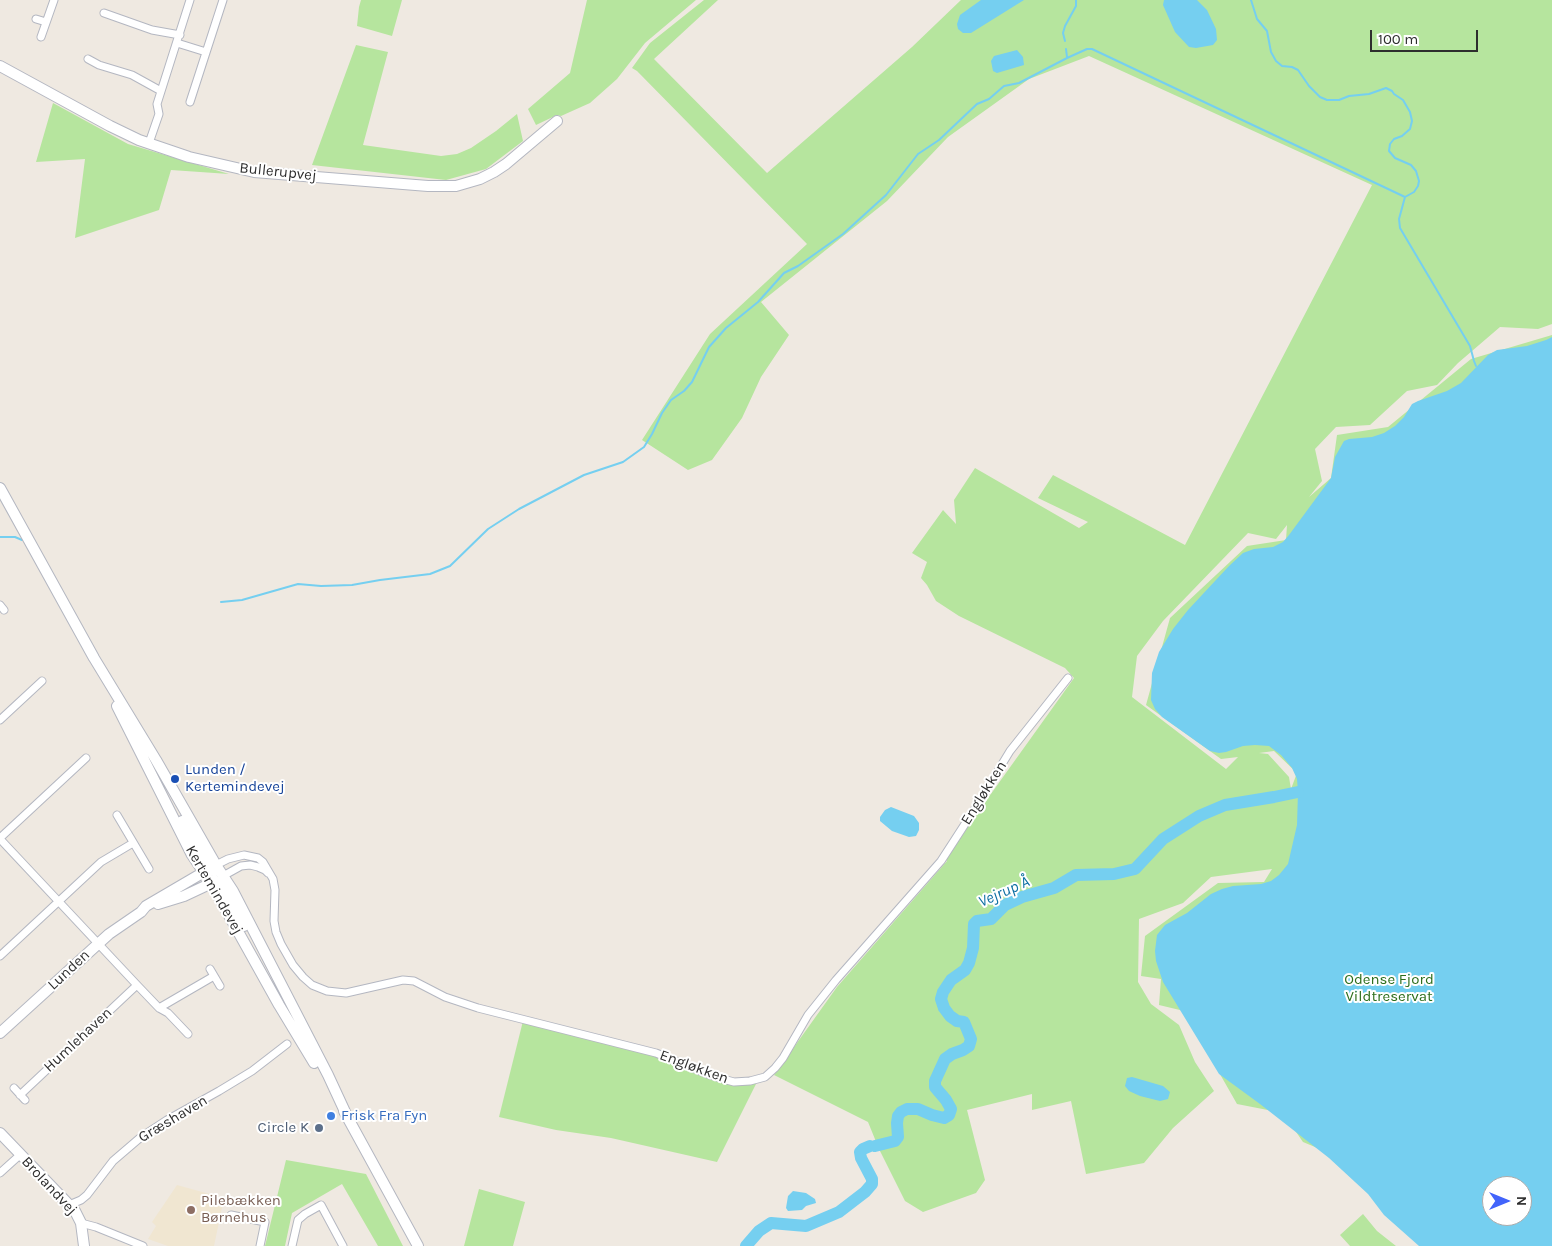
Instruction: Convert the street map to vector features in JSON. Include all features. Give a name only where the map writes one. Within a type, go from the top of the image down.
[{"type":"main road","name":"Bullerupvej","points":[[0,66],[110,126],[149,143],[190,157],[254,172],[442,187],[468,183],[480,179],[506,164],[557,121]]},
{"type":"main road","name":"Kertemindevej","points":[[0,488],[94,658],[156,760],[210,869],[217,880],[233,891],[328,1075],[347,1116]]},
{"type":"main road","name":"Kertemindevej","points":[[94,658],[136,746],[156,775],[217,880],[279,1004],[347,1116],[418,1246]]},
{"type":"main road","name":"Lunden","points":[[0,1033],[98,943],[146,906],[210,869]]},
{"type":"main road","name":"Lunden","points":[[140,912],[149,910],[160,903],[184,896],[217,880]]},
{"type":"main road","name":"Brolandvej","points":[[0,1133],[70,1205],[79,1217],[84,1246]]},
{"type":"street","points":[[41,37],[54,0]]},
{"type":"street","points":[[149,143],[159,114],[157,104],[190,0]]},
{"type":"street","points":[[190,102],[223,0]]},
{"type":"street","points":[[104,13],[178,39],[206,52]]},
{"type":"street","points":[[36,19],[46,22]]},
{"type":"street","points":[[88,59],[99,65],[132,75],[161,91]]},
{"type":"street","name":"Engløkken","points":[[273,878],[276,932],[293,965],[312,985],[327,991],[346,993],[395,981],[414,981],[445,997],[478,1008],[656,1053],[710,1075],[734,1082],[750,1081],[765,1077],[784,1058],[808,1015],[836,980],[941,861],[1010,751],[1068,678]]},
{"type":"street","points":[[0,720],[42,680]]},
{"type":"street","points":[[86,758],[0,839],[159,1008],[168,1013],[188,1034]]},
{"type":"street","points":[[118,815],[149,869]]},
{"type":"street","points":[[0,956],[100,862],[134,842]]},
{"type":"street","points":[[210,869],[236,856],[251,856],[263,862],[273,878]]},
{"type":"street","points":[[217,880],[241,866],[250,865],[265,870],[273,878]]},
{"type":"street","points":[[159,1008],[212,972],[220,986]]},
{"type":"street","name":"Humlehaven","points":[[14,1088],[22,1097],[137,985]]},
{"type":"street","name":"Græshaven","points":[[70,1205],[87,1195],[113,1162],[140,1137],[219,1092],[252,1071],[287,1044]]},
{"type":"street","points":[[0,1174],[21,1154]]},
{"type":"street","points":[[292,1246],[298,1220],[321,1205],[343,1246]]},
{"type":"street","points":[[231,1215],[265,1222],[260,1246]]},
{"type":"street","points":[[81,1222],[143,1246]]},
{"type":"shaded area","name":"Pilebækken Børnehus","points":[[177,1185],[224,1198],[214,1246],[168,1246],[148,1239],[156,1226],[152,1222]]},
{"type":"green space","points":[[361,0],[402,0],[392,36],[357,26]]},
{"type":"green space","points":[[587,0],[696,0],[645,43],[617,79],[590,103],[536,125],[528,109],[570,73]]},
{"type":"green space","points":[[704,0],[718,0],[654,59],[767,173],[912,47],[961,0],[1552,0],[1552,324],[1538,329],[1500,327],[1458,363],[1437,385],[1407,391],[1370,425],[1336,427],[1315,449],[1322,481],[1309,497],[1331,478],[1337,435],[1388,427],[1471,359],[1552,335],[1552,1246],[1504,1226],[1532,1226],[1532,1176],[1482,1176],[1482,1217],[1303,1142],[1283,1113],[1237,1104],[1184,1011],[1159,1005],[1161,979],[1141,976],[1145,936],[1218,883],[1264,882],[1272,869],[1211,877],[1183,903],[1139,919],[1138,982],[1151,1004],[1179,1025],[1195,1062],[1214,1091],[1173,1128],[1144,1163],[1086,1174],[1071,1101],[1032,1110],[1032,1094],[967,1110],[985,1180],[976,1193],[923,1212],[905,1201],[868,1122],[774,1075],[837,987],[947,861],[945,858],[1074,678],[1065,668],[959,616],[936,601],[921,578],[927,562],[912,553],[943,510],[956,524],[954,500],[975,468],[1079,528],[1088,522],[1038,498],[1053,475],[1185,545],[1372,185],[1089,56],[1029,79],[948,137],[887,201],[761,302],[789,335],[761,377],[742,418],[712,460],[688,470],[642,440],[710,334],[807,244],[632,68],[650,43]],"holes":[[[1287,525],[1286,540],[1247,546],[1170,618],[1146,705],[1221,759],[1238,757],[1226,769],[1132,697],[1137,656],[1163,621],[1248,533],[1276,539]],[[1274,751],[1297,773],[1291,789],[1289,777],[1268,754],[1259,753]]]},
{"type":"green space","points":[[356,45],[388,52],[363,145],[441,156],[457,154],[471,148],[517,114],[523,141],[486,169],[446,180],[312,165]]},
{"type":"green space","points":[[53,103],[128,144],[229,174],[171,170],[159,210],[75,238],[85,159],[36,162]]},
{"type":"green space","points":[[523,1021],[645,1052],[722,1083],[742,1085],[757,1082],[717,1162],[611,1138],[556,1130],[499,1117]]},
{"type":"green space","points":[[286,1160],[366,1174],[403,1246],[378,1246],[342,1184],[292,1213],[285,1246],[265,1246]]},
{"type":"green space","points":[[479,1189],[525,1202],[513,1246],[464,1246]]},
{"type":"green space","points":[[1363,1214],[1377,1231],[1396,1246],[1350,1246],[1340,1235]]},
{"type":"water","points":[[981,0],[1024,0],[971,33],[963,33],[958,29],[957,24],[960,15]]},
{"type":"water","points":[[1164,0],[1197,0],[1207,10],[1216,29],[1217,40],[1213,45],[1196,48],[1189,47],[1175,32],[1163,5]]},
{"type":"water","points":[[1017,50],[1023,57],[1024,65],[997,73],[993,71],[991,61],[994,56]]},
{"type":"water","name":"Odense Fjord Vildtreservat","points":[[1552,337],[1552,1246],[1419,1246],[1384,1215],[1368,1194],[1329,1158],[1219,1074],[1163,982],[1156,961],[1155,951],[1157,935],[1165,925],[1187,913],[1211,894],[1222,889],[1271,881],[1288,864],[1297,825],[1298,792],[1297,779],[1292,768],[1281,755],[1269,746],[1243,746],[1219,753],[1210,751],[1162,717],[1155,709],[1151,700],[1152,673],[1159,652],[1173,629],[1229,566],[1243,553],[1254,549],[1273,547],[1283,542],[1289,535],[1331,478],[1335,457],[1344,441],[1372,437],[1384,433],[1404,417],[1412,404],[1447,391],[1461,383],[1488,355],[1497,350],[1527,346]]},
{"type":"water","points":[[891,807],[914,816],[919,823],[919,830],[916,836],[909,837],[892,831],[880,821],[880,817],[885,810]]},
{"type":"water","points":[[1132,1077],[1163,1086],[1170,1092],[1168,1099],[1160,1101],[1129,1091],[1125,1086],[1127,1078]]},
{"type":"water","points":[[793,1191],[806,1193],[815,1199],[816,1203],[806,1206],[802,1210],[788,1211],[786,1208],[788,1196]]},
{"type":"waterway","points":[[1065,41],[1063,33],[1076,6],[1076,0]]},
{"type":"waterway","points":[[1251,0],[1257,19],[1267,31],[1271,52],[1276,61],[1282,66],[1298,70],[1309,86],[1320,97],[1327,100],[1339,100],[1349,96],[1369,94],[1386,88],[1403,100],[1410,112],[1412,121],[1410,129],[1402,136],[1394,139],[1390,144],[1389,151],[1395,158],[1411,165],[1416,171],[1419,181],[1418,186],[1414,192],[1405,197]]},
{"type":"waterway","points":[[1066,49],[1067,57]]},
{"type":"waterway","points":[[221,602],[242,600],[298,584],[321,586],[352,585],[430,574],[450,566],[488,529],[519,509],[584,475],[623,462],[644,447],[671,400],[684,391],[692,382],[709,347],[726,328],[758,302],[784,273],[798,266],[843,234],[886,195],[918,154],[939,140],[977,104],[989,99],[1004,86],[1019,83],[1087,49],[1092,49],[1405,197],[1399,219],[1400,228],[1470,346],[1476,366]]},
{"type":"waterway","points":[[0,537],[15,537],[22,540]]},
{"type":"waterway","name":"Vejrup Å","points":[[875,1146],[895,1141],[898,1137],[898,1116],[907,1109],[918,1109],[944,1118],[949,1115],[951,1109],[935,1087],[935,1081],[945,1059],[969,1046],[971,1039],[964,1022],[957,1021],[950,1016],[944,1008],[941,999],[951,980],[965,970],[969,963],[973,948],[974,924],[977,921],[991,919],[1005,905],[1022,897],[1054,888],[1076,875],[1114,874],[1135,869],[1163,839],[1199,816],[1225,805],[1298,792]]},
{"type":"waterway","name":"Vejrup Å","points":[[746,1246],[759,1231],[771,1223],[806,1226],[839,1212],[865,1192],[872,1184],[872,1179],[861,1158],[860,1152],[870,1146]]},
{"type":"place","name":"Lunden / Kertemindevej","points":[[175,779]]},
{"type":"place","name":"Frisk Fra Fyn","points":[[331,1116]]},
{"type":"place","name":"Circle K","points":[[319,1128]]},
{"type":"place","name":"Pilebækken Børnehus","points":[[191,1210]]}]
